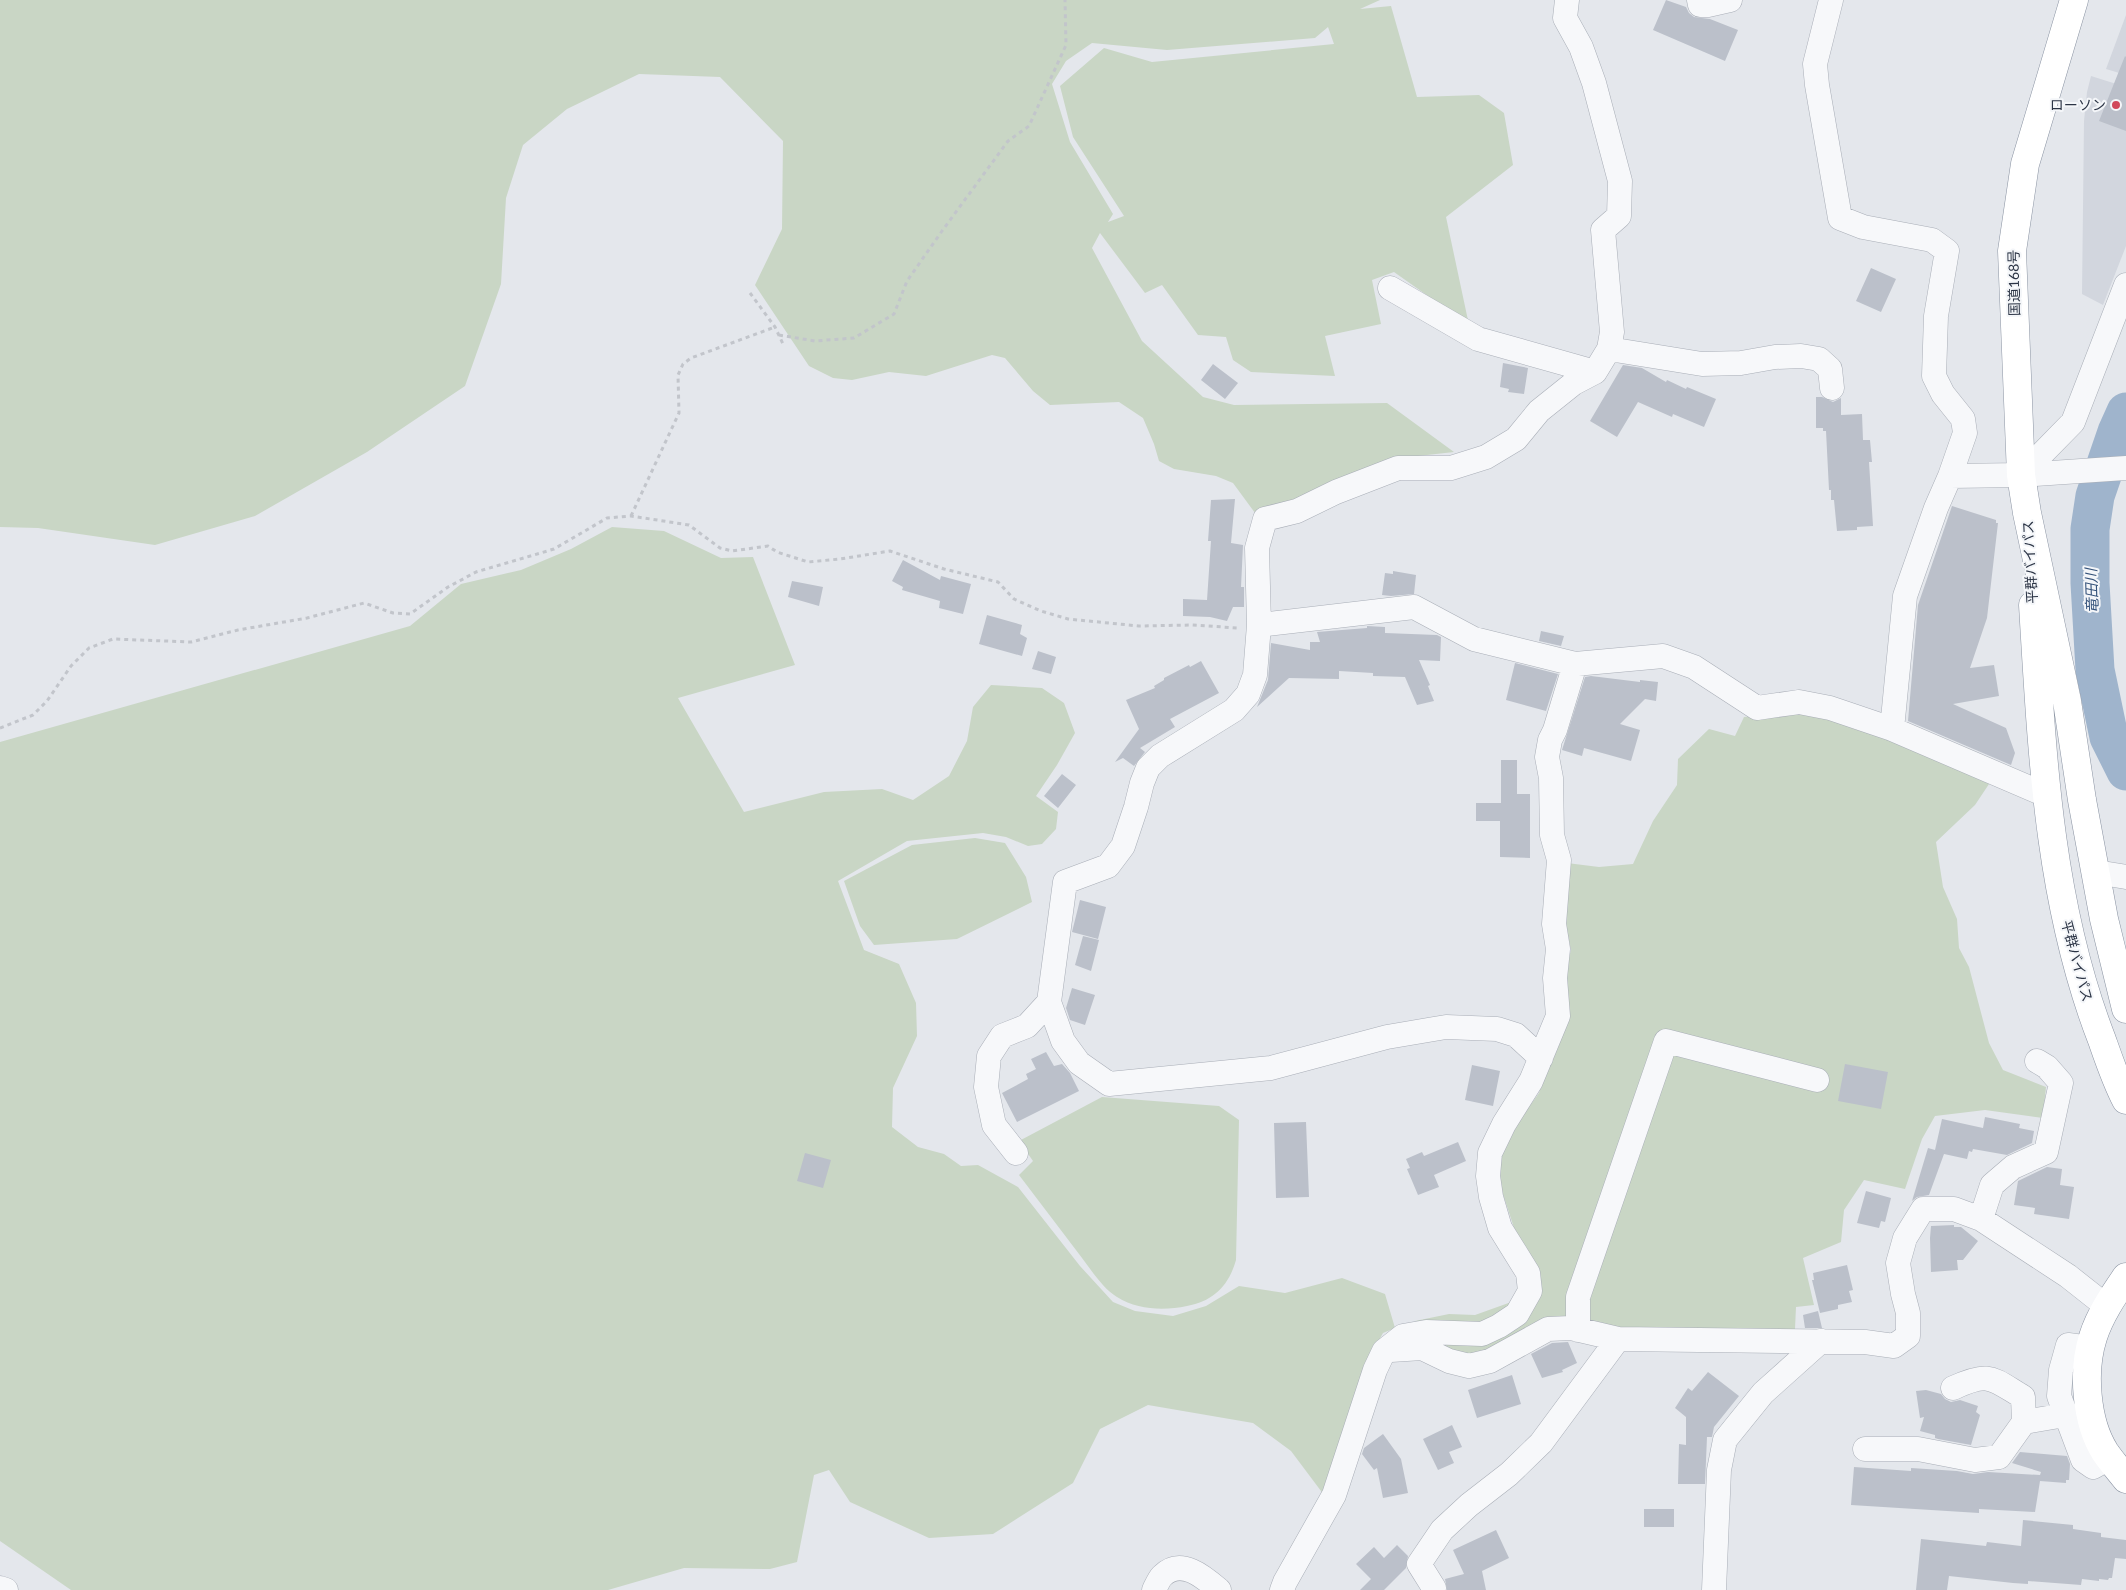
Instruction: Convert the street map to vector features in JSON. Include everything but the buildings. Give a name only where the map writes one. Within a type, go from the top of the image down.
[{"type":"highway","name":"国道168号","points":[[2027,514],[2021,475],[2012,251],[2025,164],[2074,0]]},
{"type":"highway","name":"平群バイパス","points":[[2027,514],[2046,795],[2067,928],[2090,1011],[2126,1100]]},
{"type":"highway","name":"平群バイパス","points":[[2027,514],[2067,700],[2082,800],[2104,919],[2126,1009]]},
{"type":"highway","points":[[2118,1468],[2104,1451],[2088,1410],[2087,1373],[2092,1338],[2106,1306],[2126,1277]]},
{"type":"street","points":[[1542,1058],[1516,1035],[1497,1029],[1446,1027],[1387,1037],[1271,1068],[1109,1084],[1079,1063],[1064,1041],[1049,1002],[1065,882],[1108,866],[1123,846],[1148,768],[1160,756],[1234,710],[1248,694],[1255,675],[1259,625],[1257,548],[1265,520],[1297,511],[1336,492],[1398,468],[1451,468],[1486,457],[1516,439],[1539,412],[1574,383],[1595,372],[1609,349],[1612,332],[1603,230],[1619,216],[1620,181],[1594,82],[1581,47],[1565,18],[1567,0]]},
{"type":"street","points":[[1699,0],[1700,5],[1708,5],[1730,0]]},
{"type":"street","points":[[1831,0],[1815,64],[1816,85],[1840,218],[1863,227],[1932,240],[1947,251],[1936,316],[1934,376],[1942,394],[1963,419],[1965,433],[1950,476],[1936,508],[1906,596],[1892,729]]},
{"type":"street","points":[[2021,475],[2073,422],[2126,285]]},
{"type":"street","points":[[1390,288],[1478,340],[1595,372]]},
{"type":"street","points":[[1609,349],[1702,364],[1741,364],[1801,356],[1819,359],[1830,369],[1832,388]]},
{"type":"street","points":[[1950,476],[2021,475],[2126,468]]},
{"type":"street","points":[[1259,625],[1414,607],[1474,639],[1575,664],[1663,656],[1694,667],[1757,708],[1799,702],[1830,708],[1892,729],[2046,795]]},
{"type":"street","points":[[1282,1590],[1334,1495],[1375,1370],[1384,1351],[1403,1336],[1426,1332],[1482,1334],[1517,1314],[1530,1291],[1528,1273],[1500,1228],[1491,1197],[1488,1176],[1490,1153],[1504,1124],[1531,1081],[1558,1016],[1555,978],[1558,949],[1554,924],[1559,860],[1552,835],[1551,778],[1547,757],[1550,740],[1555,730],[1575,664]]},
{"type":"street","points":[[2096,872],[2126,877]]},
{"type":"street","points":[[1016,1153],[994,1125],[986,1087],[988,1056],[1002,1036],[1027,1026],[1049,1002]]},
{"type":"street","points":[[1578,1330],[1578,1297],[1666,1041],[1817,1080]]},
{"type":"street","points":[[1981,1219],[1992,1185],[2013,1167],[2046,1152],[2061,1083],[2047,1067],[2037,1061]]},
{"type":"street","points":[[1384,1351],[1422,1348],[1449,1361],[1470,1366],[1490,1361],[1548,1329],[1571,1328],[1618,1339],[1865,1342],[1894,1346],[1908,1336],[1908,1313],[1902,1294],[1898,1263],[1905,1238],[1923,1209],[1954,1209],[1981,1219],[2068,1276],[2106,1306]]},
{"type":"street","points":[[1434,1588],[1419,1564],[1442,1530],[1509,1474],[1541,1443],[1618,1339]]},
{"type":"street","points":[[1714,1590],[1719,1470],[1725,1440],[1763,1393],[1821,1341]]},
{"type":"street","points":[[2091,1348],[2068,1345],[2061,1370],[2059,1396],[2083,1460],[2093,1467],[2118,1468]]},
{"type":"street","points":[[1865,1449],[1918,1449],[1975,1460],[1999,1457],[2024,1422],[2023,1397],[1990,1377],[1971,1380],[1953,1388]]},
{"type":"street","points":[[2024,1422],[2065,1415]]},
{"type":"street","points":[[1154,1590],[1162,1575],[1176,1569],[1191,1569],[1219,1590]]},
{"type":"street","points":[[0,1588],[6,1590]]},
{"type":"path","points":[[778,334],[815,341],[854,338],[894,314],[908,280],[942,232],[1008,142],[1029,126],[1066,45],[1065,0]]},
{"type":"path","points":[[750,293],[775,327],[783,344]]},
{"type":"path","points":[[631,516],[679,412],[678,375],[683,364],[691,358],[775,327]]},
{"type":"path","points":[[0,728],[33,715],[46,701],[71,666],[88,648],[113,639],[191,642],[238,630],[307,618],[364,603],[393,613],[410,614],[448,587],[476,572],[554,549],[607,518],[631,516],[689,526],[720,548],[732,551],[768,546],[777,552],[808,562],[840,559],[890,550],[944,569],[998,582],[1014,598],[1068,619],[1139,626],[1192,625],[1232,629],[1259,625]]},
{"type":"shaded area","points":[[2126,15],[2126,75],[2106,69]]},
{"type":"shaded area","points":[[2091,76],[2126,87],[2126,246],[2103,305],[2082,294],[2084,121]]},
{"type":"green space","points":[[0,0],[1380,0],[1360,9],[1391,6],[1417,97],[1479,95],[1504,113],[1513,165],[1446,217],[1469,325],[1394,272],[1372,280],[1381,324],[1325,336],[1335,376],[1251,372],[1233,360],[1226,337],[1198,335],[1162,285],[1145,293],[1100,233],[1092,248],[1142,341],[1203,397],[1234,405],[1387,403],[1454,452],[1400,458],[1258,517],[1233,483],[1216,476],[1174,469],[1159,461],[1143,418],[1119,402],[1050,405],[1033,391],[1005,358],[992,355],[926,376],[889,372],[852,380],[833,378],[809,366],[755,285],[782,229],[783,141],[720,77],[639,74],[567,109],[523,145],[506,198],[501,284],[465,386],[367,452],[255,516],[155,545],[38,528],[0,527]],"holes":[[[1328,27],[1334,44],[1152,62],[1104,48],[1060,86],[1073,137],[1124,216],[1108,222],[1113,214],[1070,142],[1052,84],[1066,61],[1092,43],[1167,50],[1315,38]]]},
{"type":"green space","points":[[612,527],[664,531],[721,558],[753,557],[795,665],[678,698],[744,812],[824,792],[882,789],[913,800],[949,776],[967,741],[973,707],[991,685],[1042,688],[1064,703],[1075,733],[1057,765],[1036,796],[1058,812],[1056,829],[1042,844],[1028,846],[1006,837],[983,833],[907,841],[838,881],[864,950],[899,964],[916,1003],[917,1036],[893,1088],[892,1127],[918,1147],[944,1154],[961,1166],[978,1165],[1018,1187],[1080,1266],[1113,1302],[1135,1311],[1173,1316],[1206,1306],[1239,1286],[1285,1293],[1342,1278],[1385,1294],[1395,1328],[1383,1333],[1369,1358],[1324,1495],[1291,1451],[1253,1423],[1148,1405],[1100,1429],[1073,1483],[993,1534],[929,1538],[850,1502],[829,1470],[814,1475],[797,1562],[770,1569],[684,1568],[608,1590],[71,1590],[0,1541],[0,742],[410,626],[461,584],[521,570],[571,549]]},
{"type":"green space","points":[[1806,711],[1854,721],[1991,781],[1975,805],[1936,842],[1943,887],[1957,919],[1959,948],[1969,967],[1989,1043],[2003,1070],[2046,1087],[2043,1118],[1985,1110],[1935,1116],[1922,1139],[1905,1189],[1864,1180],[1844,1210],[1841,1242],[1803,1258],[1814,1305],[1796,1307],[1795,1329],[1616,1330],[1506,1346],[1462,1359],[1407,1332],[1415,1321],[1449,1314],[1475,1315],[1531,1295],[1518,1240],[1500,1185],[1501,1146],[1539,1093],[1565,1018],[1563,981],[1571,950],[1564,918],[1567,863],[1599,867],[1633,864],[1653,821],[1677,785],[1678,759],[1709,729],[1735,736],[1744,717]]},
{"type":"green space","points":[[975,838],[1005,843],[1026,877],[1032,902],[957,939],[874,945],[860,926],[844,881],[912,845]]},
{"type":"green space","points":[[1102,1097],[1219,1106],[1239,1120],[1236,1260],[1225,1284],[1213,1296],[1197,1304],[1169,1309],[1142,1307],[1117,1297],[1096,1277],[1019,1175],[1033,1161],[1019,1141]]},
{"type":"waterway","name":"竜田川","points":[[2126,412],[2117,432],[2095,496],[2090,529],[2090,583],[2095,670],[2109,737],[2126,771]]},
{"type":"place","name":"ローソン","points":[[2116,105]]}]
